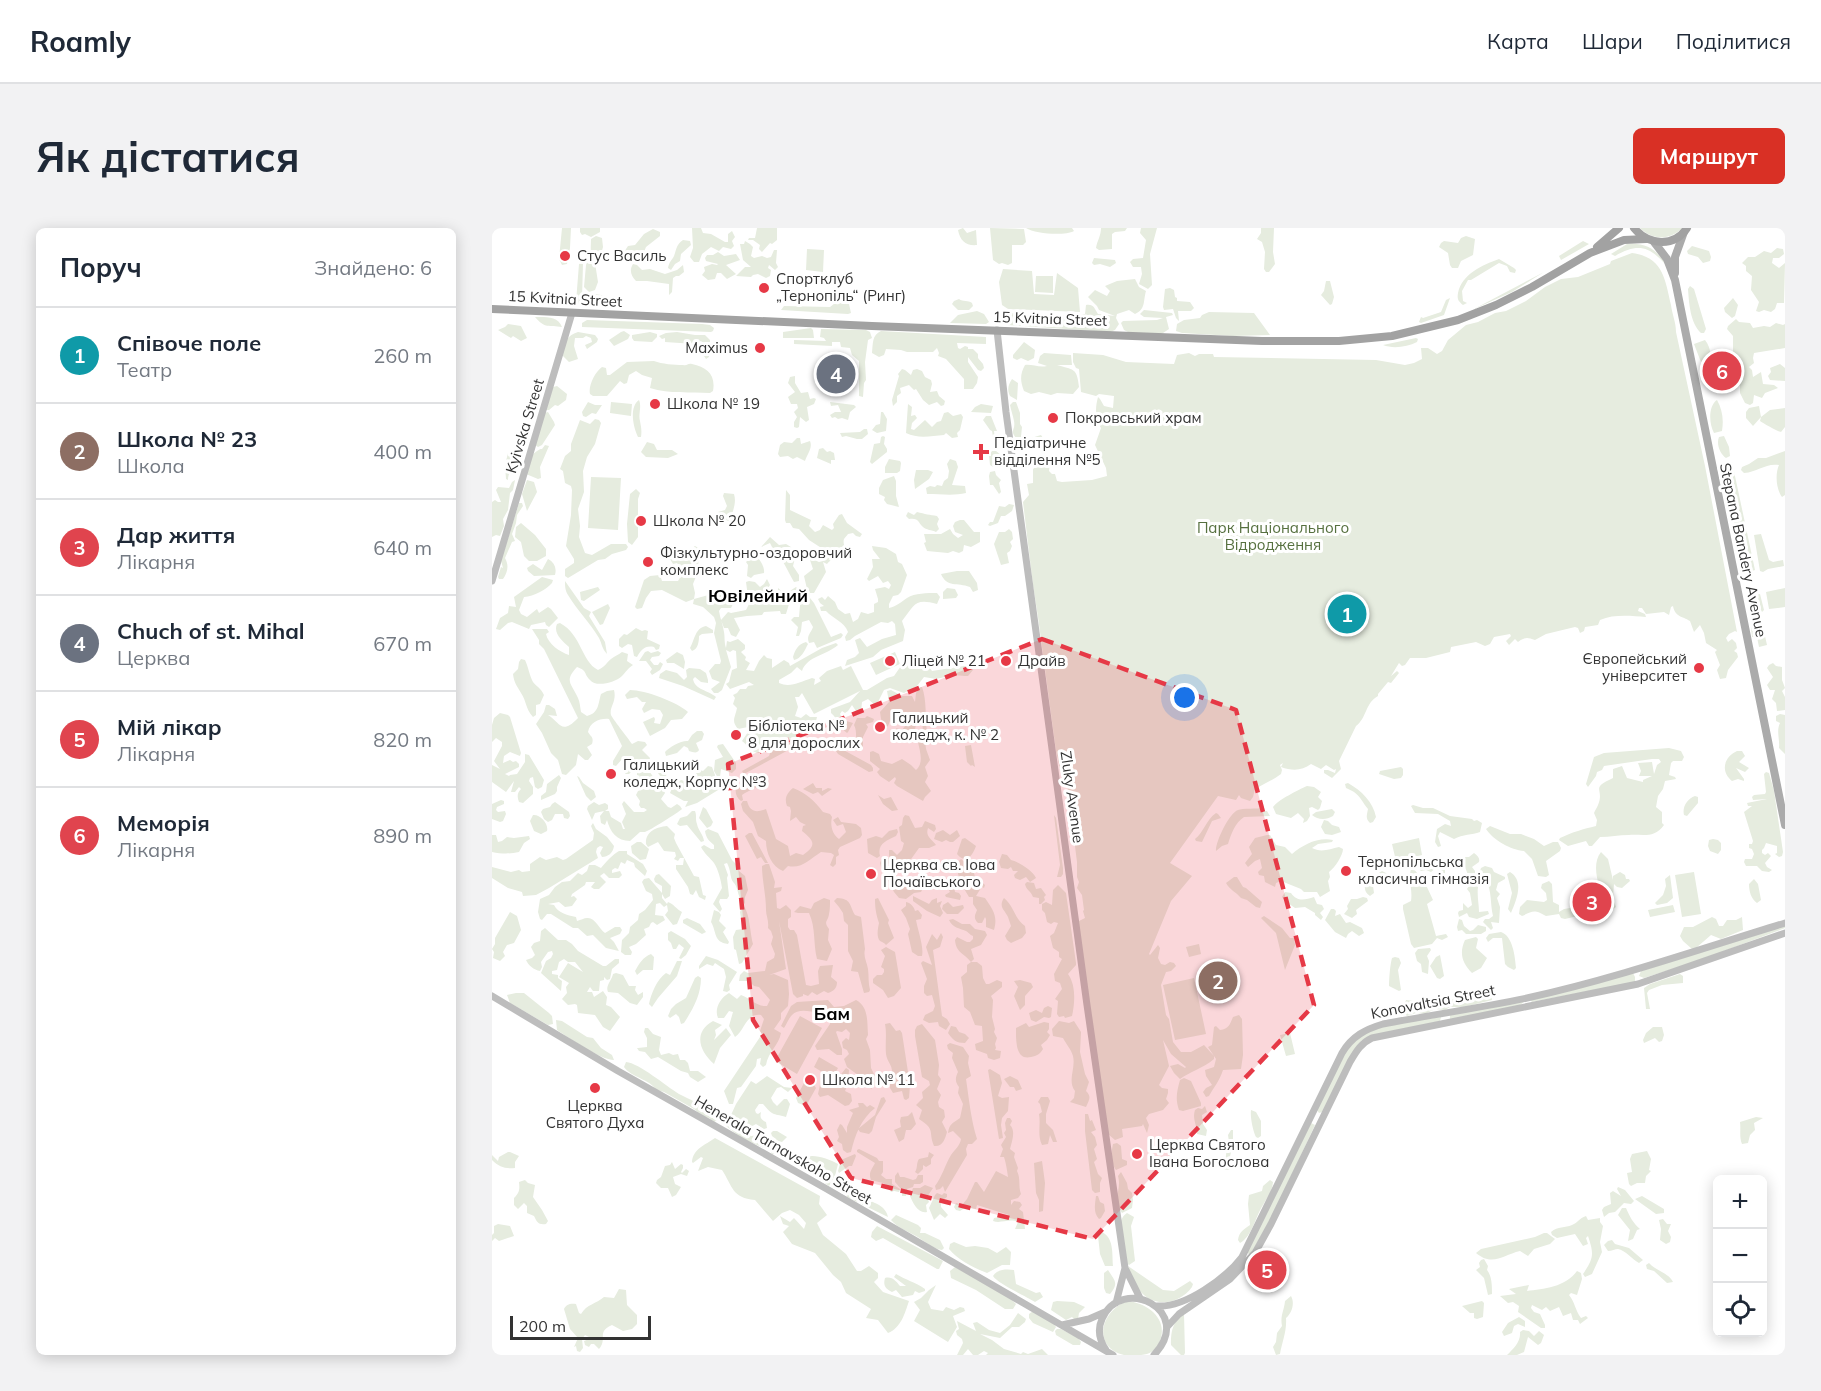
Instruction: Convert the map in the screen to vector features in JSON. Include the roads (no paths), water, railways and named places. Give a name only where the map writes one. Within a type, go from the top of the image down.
[{"type":"highway","name":"15 Kvitnia Street","points":[[1590,253],[1619,228]]},
{"type":"highway","points":[[1634,228],[1650,240]]},
{"type":"highway","name":"15 Kvitnia Street","points":[[492,309],[997,330],[1340,341],[1392,336],[1476,314],[1590,253],[1624,240],[1665,242],[1676,239],[1686,230]]},
{"type":"main road","name":"Stepana Bandery Avenue","points":[[1675,280],[1675,256],[1686,230]]},
{"type":"main road","name":"Stepana Bandery Avenue","points":[[1650,240],[1667,259],[1675,280],[1785,825]]},
{"type":"main road","name":"Kyivska Street","points":[[492,580],[572,313]]},
{"type":"main road","name":"Zluky Avenue","points":[[997,330],[1048,729],[1125,1268],[1140,1298]]},
{"type":"main road","name":"Konovaltsia Street","points":[[1245,1260],[1346,1047],[1364,1031],[1383,1024],[1527,998],[1636,969],[1785,923]]},
{"type":"main road","name":"Konovaltsia Street","points":[[1167,1327],[1202,1294],[1255,1253],[1350,1062],[1365,1041],[1638,984],[1785,933]]},
{"type":"main road","points":[[1636,969],[1638,984]]},
{"type":"main road","name":"Henerala Tarnavskoho Street","points":[[492,996],[618,1071],[1111,1353]]},
{"type":"main road","points":[[1527,998],[1528,1006]]},
{"type":"main road","points":[[1312,1117],[1320,1122]]},
{"type":"main road","name":"Zluky Avenue","points":[[1116,1303],[1125,1268]]},
{"type":"main road","name":"Konovaltsia Street","points":[[1157,1306],[1175,1305],[1202,1294]]},
{"type":"main road","points":[[1111,1353],[1103,1345],[1099,1334],[1101,1321],[1106,1312],[1116,1303],[1128,1298],[1140,1298],[1157,1306],[1164,1316],[1167,1327],[1165,1339],[1154,1355]]},
{"type":"main road","points":[[1062,1326],[1106,1312]]},
{"type":"place","name":"Стус Василь","points":[[565,256]]},
{"type":"place","name":"Спортклуб „Тернопіль“ (Ринг)","points":[[764,288]]},
{"type":"place","name":"Maximus","points":[[760,348]]},
{"type":"place","name":"Меморія","points":[[1722,371]]},
{"type":"place","name":"Chuch of st. Mihal","points":[[836,374]]},
{"type":"place","name":"Школа № 19","points":[[655,404]]},
{"type":"place","name":"Покровський храм","points":[[1053,418]]},
{"type":"place","name":"Педіатричне відділення №5","points":[[981,452]]},
{"type":"place","name":"Школа № 20","points":[[641,521]]},
{"type":"place","name":"Фізкультурно-оздоровчий комплекс","points":[[648,562]]},
{"type":"place","name":"Співоче поле","points":[[1347,614]]},
{"type":"place","name":"Ліцей № 21","points":[[890,661]]},
{"type":"place","name":"Драйв","points":[[1006,661]]},
{"type":"place","name":"Європейський університет","points":[[1699,668]]},
{"type":"place","name":"Галицький коледж, к. № 2","points":[[880,727]]},
{"type":"place","name":"Бібліотека № 8 для дорослих","points":[[736,735]]},
{"type":"place","name":"Галицький коледж, Корпус №3","points":[[611,774]]},
{"type":"place","name":"Тернопільська класична гімназія","points":[[1346,871]]},
{"type":"place","name":"Церква св. Іова Почаївського","points":[[871,874]]},
{"type":"place","name":"Дар життя","points":[[1592,902]]},
{"type":"place","name":"Школа № 23","points":[[1218,981]]},
{"type":"place","name":"Школа № 11","points":[[810,1080]]},
{"type":"place","name":"Церква Святого Духа","points":[[595,1088]]},
{"type":"place","name":"Церква Святого Івана Богослова","points":[[1137,1154]]},
{"type":"place","name":"Мій лікар","points":[[1267,1270]]},
{"type":"district","name":"Ювілейний","points":[[758,596]]},
{"type":"district","name":"Бам","points":[[832,1014]]},
{"type":"park label","name":"Парк Національного Відродження","points":[[1273,536]]}]
